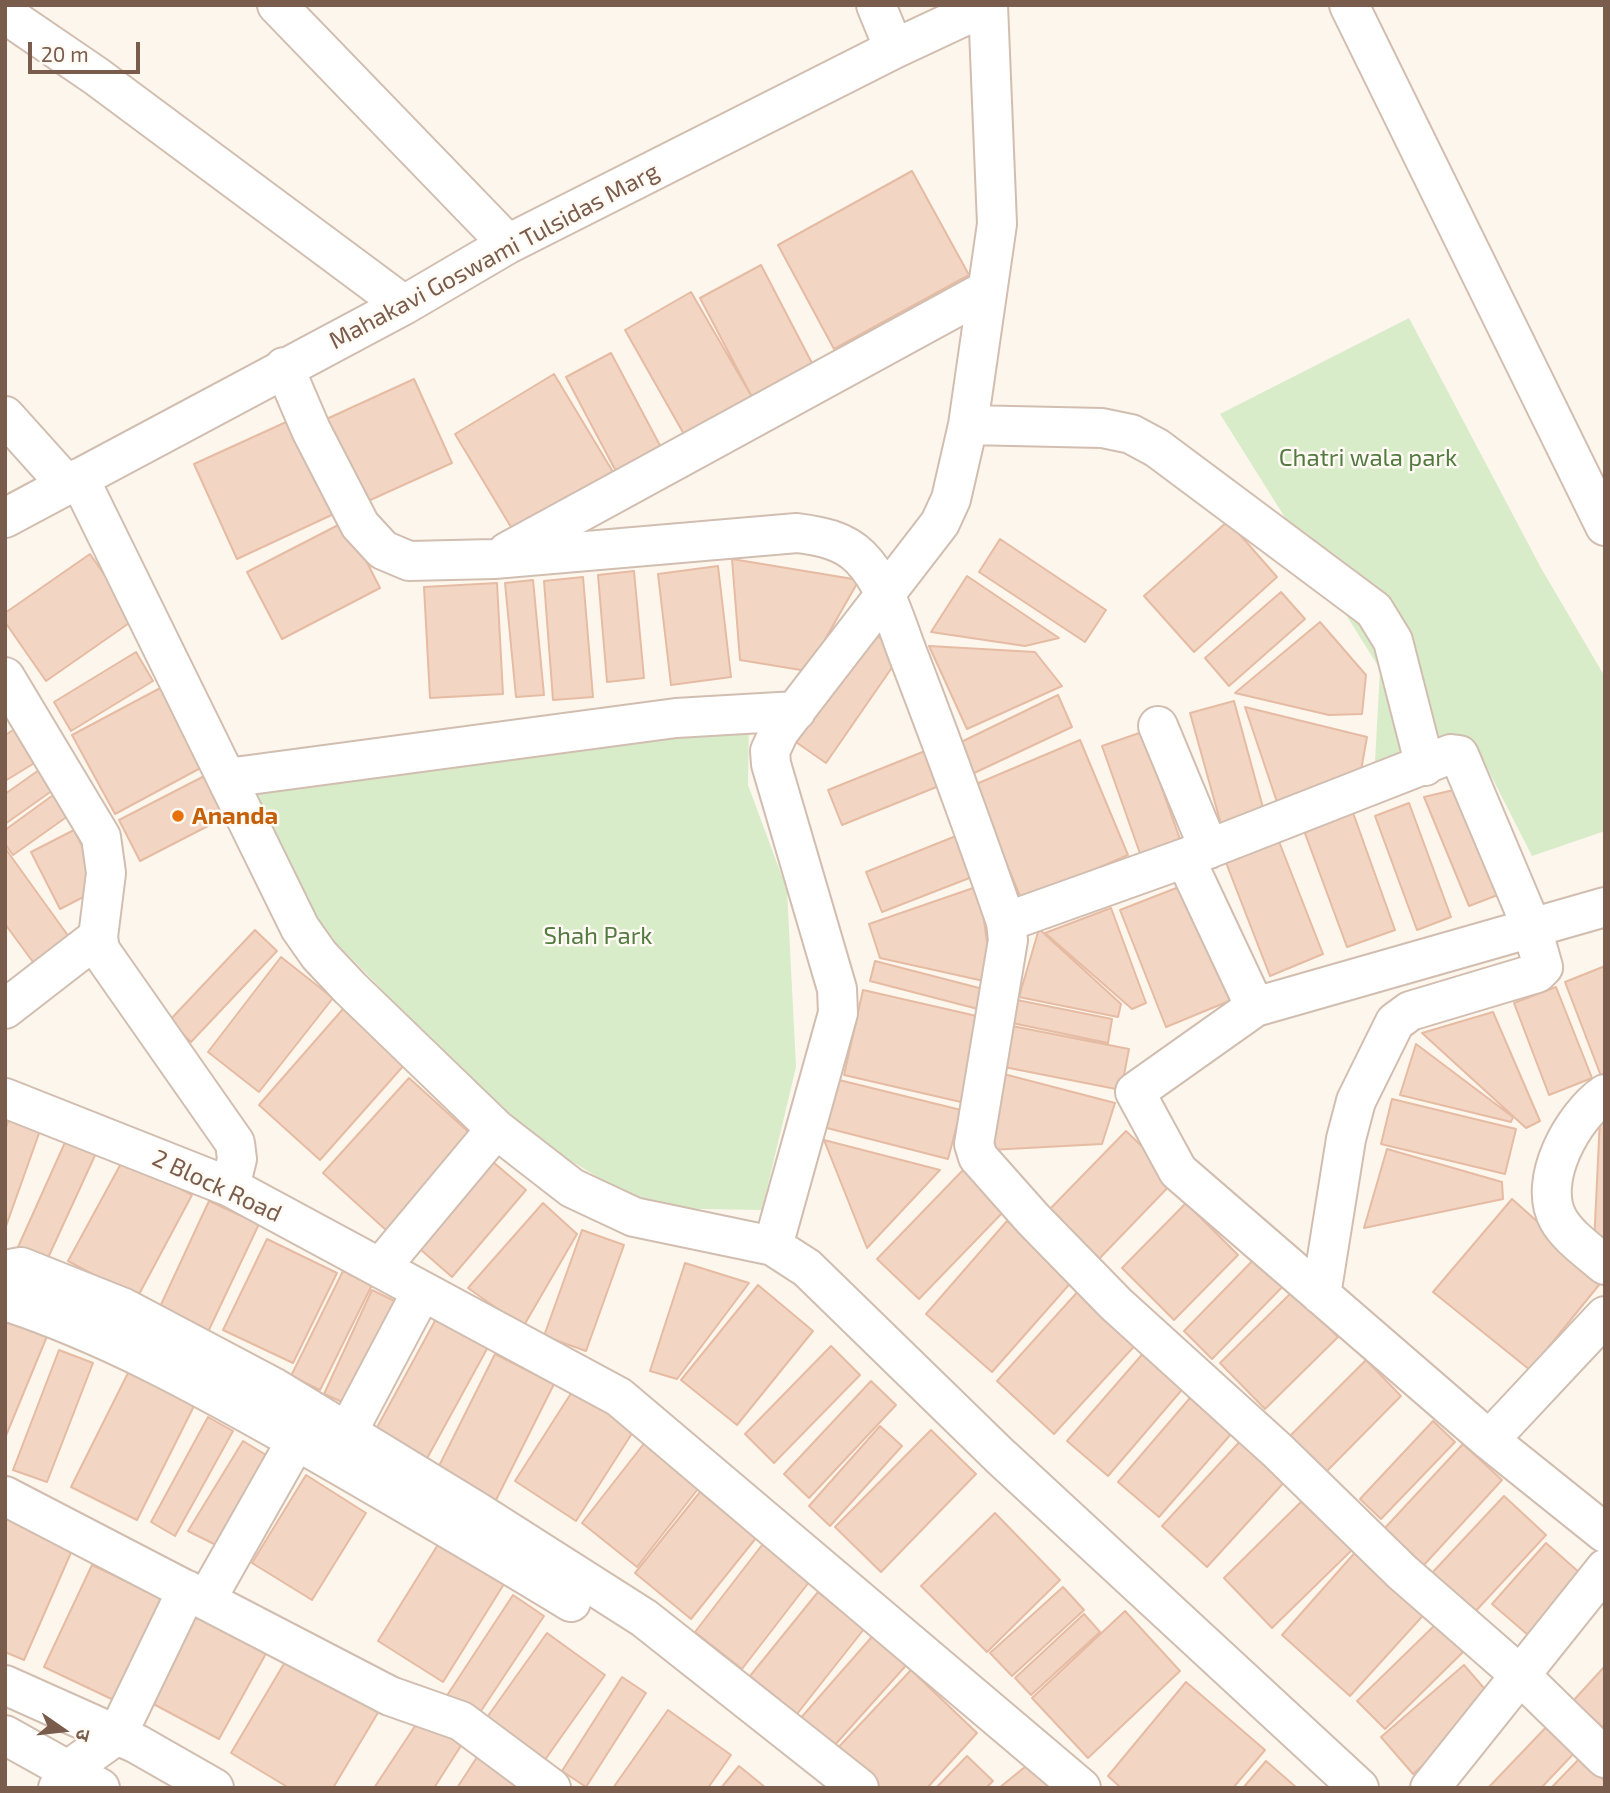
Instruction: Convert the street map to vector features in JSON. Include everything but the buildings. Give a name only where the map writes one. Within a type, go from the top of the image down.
[{"type":"street","points":[[276,5],[508,244]]},
{"type":"street","points":[[876,5],[894,49]]},
{"type":"street","points":[[773,1246],[838,1013],[836,989],[769,757],[779,733],[940,523],[951,499],[968,425],[997,224],[988,5]]},
{"type":"street","name":"Mahakavi Goswami Tulsidas Marg","points":[[5,518],[404,305],[508,244],[894,49],[988,5]]},
{"type":"street","points":[[1349,5],[1605,526]]},
{"type":"street","points":[[5,14],[96,76],[404,305]]},
{"type":"street","points":[[494,559],[987,290]]},
{"type":"street","points":[[284,367],[311,430],[360,525],[383,550],[409,561],[494,559],[797,533],[824,536],[851,549],[862,559],[884,593],[953,770],[1006,922],[1007,940],[974,1144],[978,1157],[1032,1219],[1116,1304],[1278,1451],[1402,1572],[1520,1675],[1605,1758]]},
{"type":"street","points":[[5,416],[73,481],[227,778],[300,928],[319,955],[496,1129],[572,1188],[634,1217],[773,1246],[807,1268],[1000,1456],[1359,1788]]},
{"type":"street","points":[[968,425],[1102,428],[1131,434],[1157,448],[1374,610],[1393,641],[1425,766]]},
{"type":"street","points":[[5,677],[93,818],[101,837],[106,873],[98,937],[108,964],[235,1143],[237,1159],[230,1187]]},
{"type":"street","points":[[227,778],[676,718],[796,711]]},
{"type":"street","points":[[1158,726],[1197,853],[1255,1007]]},
{"type":"street","points":[[1006,922],[1197,853],[1454,753],[1460,757],[1532,928],[1543,967],[1537,973],[1410,1011],[1395,1022],[1352,1113],[1321,1295]]},
{"type":"street","points":[[1605,907],[1255,1007],[1135,1092],[1178,1171],[1489,1440],[1605,1533]]},
{"type":"street","points":[[5,1009],[98,937]]},
{"type":"street","points":[[1605,1094],[1586,1109],[1565,1140],[1557,1167],[1554,1197],[1556,1216],[1566,1231],[1605,1265]]},
{"type":"street","name":"2 Block Road","points":[[5,1098],[230,1187],[619,1397],[1081,1788]]},
{"type":"street","points":[[380,1268],[496,1129]]},
{"type":"street","points":[[5,1270],[21,1267],[124,1308],[324,1443],[663,1660],[815,1788]]},
{"type":"street","points":[[5,1735],[75,1782],[117,1735],[196,1595],[324,1443],[422,1291]]},
{"type":"street","points":[[5,1301],[42,1313],[324,1443],[644,1618],[859,1788]]},
{"type":"street","points":[[1489,1440],[1605,1316]]},
{"type":"street","points":[[5,1496],[390,1696],[461,1721],[551,1788]]},
{"type":"street","points":[[1433,1787],[1604,1572]]},
{"type":"street","points":[[5,1685],[117,1735],[214,1788]]},
{"type":"green space","name":"Chatri wala park","points":[[1409,318],[1541,568],[1605,677],[1605,831],[1532,856],[1480,754],[1374,780],[1380,669],[1220,414]]},
{"type":"green space","name":"Shah Park","points":[[749,725],[748,785],[787,890],[796,1067],[762,1210],[649,1208],[518,1129],[316,922],[248,777]]},
{"type":"place","name":"Ananda","points":[[178,816]]}]
